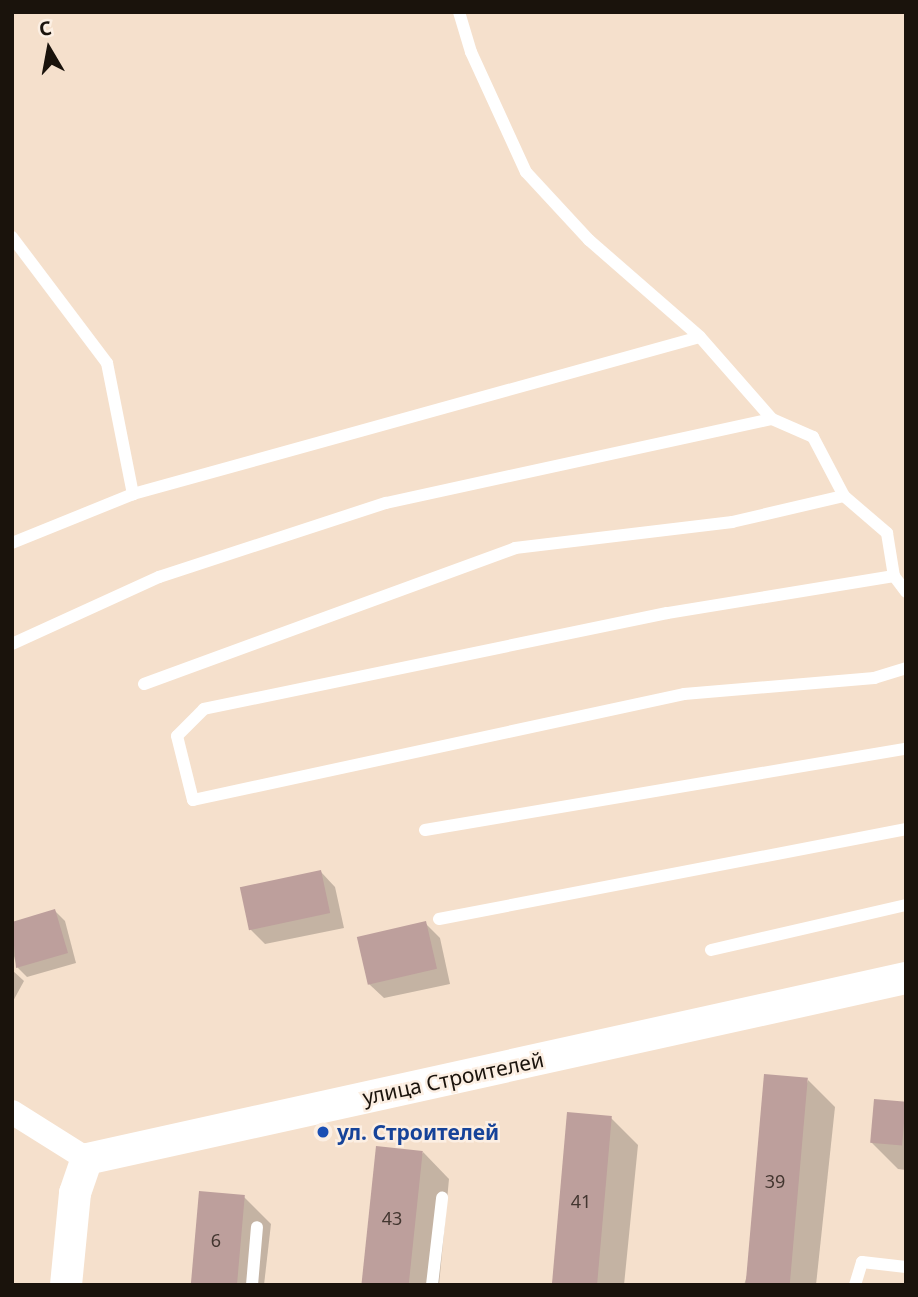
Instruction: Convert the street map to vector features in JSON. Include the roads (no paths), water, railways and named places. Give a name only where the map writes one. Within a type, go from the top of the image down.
[{"type":"street","name":"улица Строителей","points":[[87,1159],[906,978]]},
{"type":"street","points":[[12,1112],[87,1159],[75,1193],[66,1285]]},
{"type":"lane","points":[[459,12],[471,52],[526,172],[589,240],[700,337],[772,419],[813,437],[844,496],[887,533],[894,576],[906,592]]},
{"type":"lane","points":[[12,237],[107,363],[133,494]]},
{"type":"lane","points":[[12,543],[133,494],[700,337]]},
{"type":"lane","points":[[12,644],[159,577],[386,503],[772,419]]},
{"type":"lane","points":[[144,684],[515,548],[732,522],[844,496]]},
{"type":"lane","points":[[894,576],[667,614],[204,709],[177,736],[193,800],[684,694],[874,678],[906,668]]},
{"type":"lane","points":[[425,830],[906,748]]},
{"type":"lane","points":[[439,919],[906,829]]},
{"type":"lane","points":[[711,950],[906,905]]},
{"type":"lane","points":[[432,1285],[442,1198]]},
{"type":"lane","points":[[252,1285],[257,1227]]},
{"type":"lane","points":[[855,1285],[862,1262],[906,1267]]},
{"type":"place","name":"ул. Строителей","points":[[323,1132]]}]
